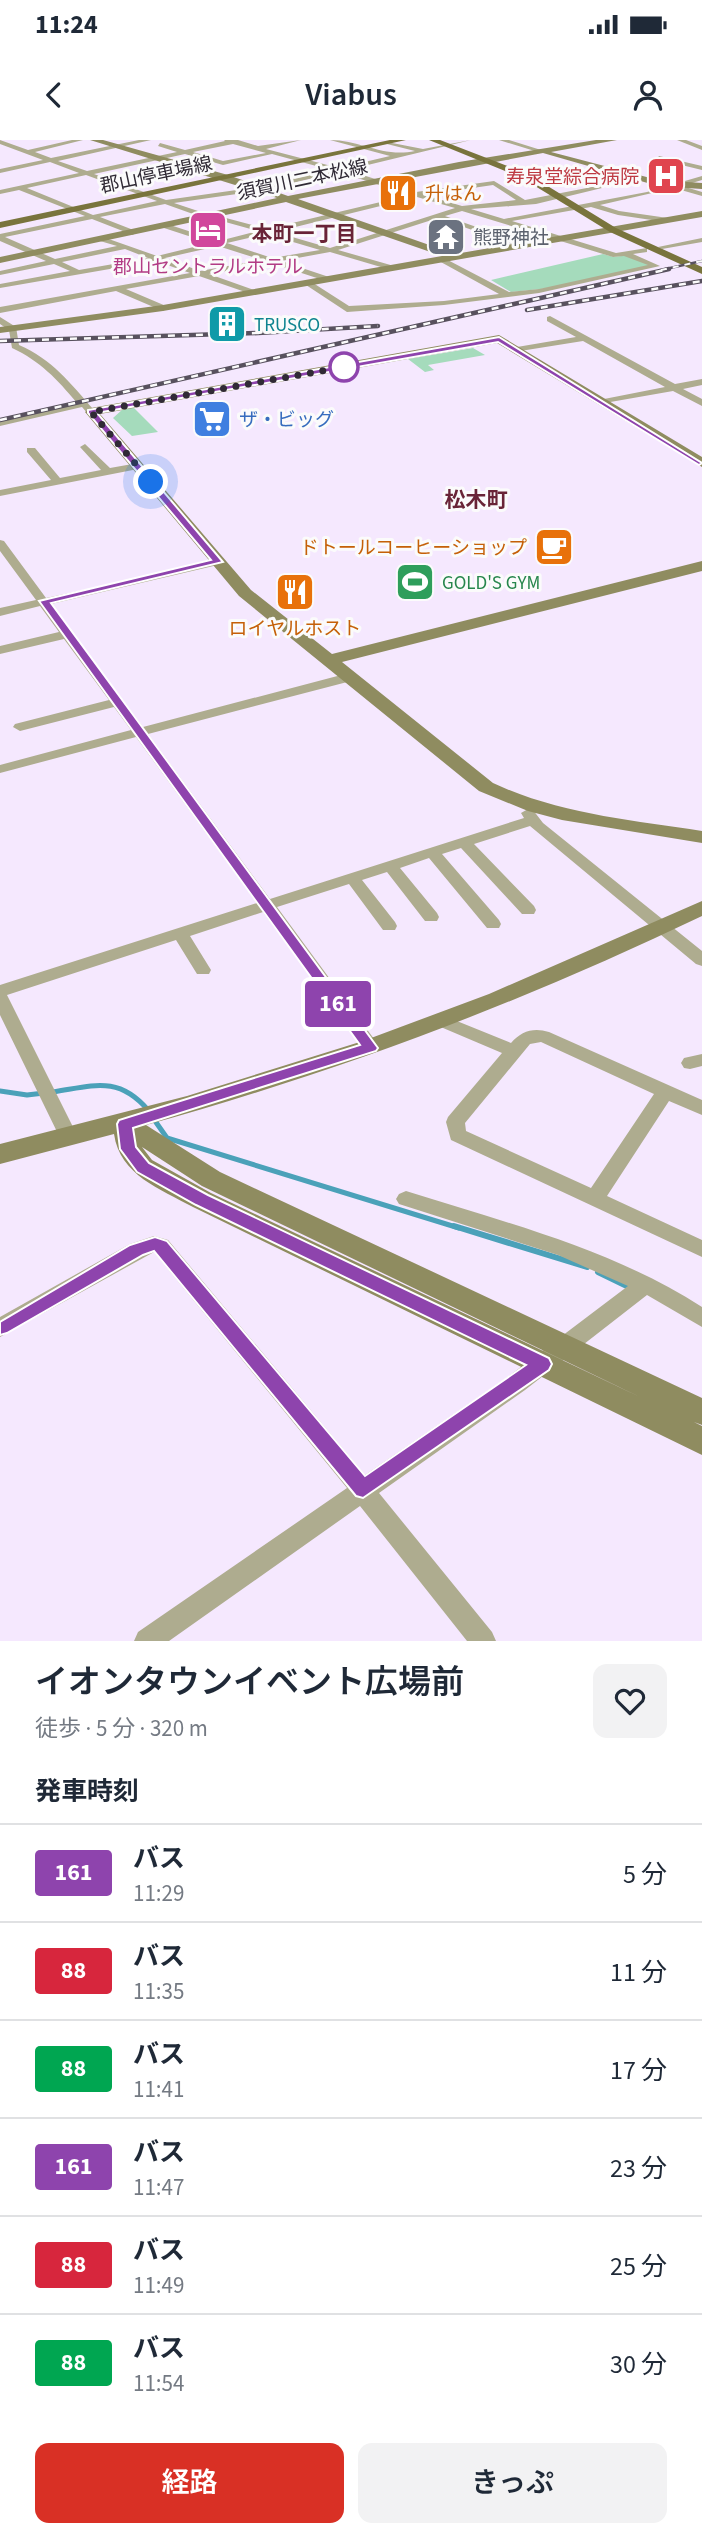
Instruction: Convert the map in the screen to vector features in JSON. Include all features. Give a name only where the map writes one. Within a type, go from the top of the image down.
[{"type":"main road","name":"郡山停車場線","points":[[0,223],[383,141],[402,140]]},
{"type":"main road","points":[[433,140],[525,176],[613,230],[702,269]]},
{"type":"street","points":[[28,152],[80,140]]},
{"type":"street","points":[[94,140],[222,176],[385,233],[447,258],[508,295]]},
{"type":"street","points":[[0,171],[148,140]]},
{"type":"street","points":[[132,151],[182,140]]},
{"type":"street","points":[[0,192],[233,140],[341,170],[616,256],[702,240]]},
{"type":"street","points":[[206,158],[298,140]]},
{"type":"street","points":[[335,140],[400,156]]},
{"type":"street","points":[[0,237],[164,202],[258,188],[468,140]]},
{"type":"street","points":[[502,140],[702,194]]},
{"type":"street","name":"須賀川二本松線","points":[[0,260],[374,180],[607,140]]},
{"type":"street","points":[[680,140],[702,148]]},
{"type":"street","points":[[383,141],[424,150]]},
{"type":"street","points":[[0,142],[210,217],[391,268]]},
{"type":"street","points":[[160,145],[223,163],[273,153]]},
{"type":"street","points":[[659,158],[702,168]]},
{"type":"street","points":[[600,187],[602,180],[621,174]]},
{"type":"street","points":[[505,221],[646,195],[702,178]]},
{"type":"street","points":[[0,180],[133,233]]},
{"type":"street","points":[[0,286],[156,259],[416,195],[494,183],[523,202]]},
{"type":"street","points":[[673,186],[702,186]]},
{"type":"street","points":[[0,310],[330,250],[463,208],[560,198],[600,187],[612,189]]},
{"type":"street","points":[[623,191],[646,195]]},
{"type":"street","points":[[590,205],[618,213],[666,220]]},
{"type":"street","points":[[0,330],[163,308],[702,214]]},
{"type":"street","points":[[438,216],[524,245]]},
{"type":"street","points":[[167,226],[326,279]]},
{"type":"street","points":[[0,237],[92,278]]},
{"type":"street","points":[[103,239],[251,292]]},
{"type":"street","points":[[0,275],[125,247]]},
{"type":"street","points":[[307,283],[347,309],[444,303],[552,289],[656,266],[626,254]]},
{"type":"street","points":[[0,275],[11,284]]},
{"type":"street","points":[[105,284],[163,308]]},
{"type":"street","points":[[550,319],[702,403]]},
{"type":"street","points":[[0,320],[13,329],[15,346],[35,355],[48,365],[88,408],[245,593],[485,787],[528,811],[702,960]]},
{"type":"street","points":[[517,350],[584,338]]},
{"type":"street","points":[[0,423],[499,339],[702,463]]},
{"type":"street","points":[[602,402],[702,382]]},
{"type":"street","points":[[85,447],[108,472]]},
{"type":"street","points":[[31,450],[58,482]]},
{"type":"street","points":[[0,493],[138,466]]},
{"type":"street","points":[[0,543],[370,1048]]},
{"type":"street","points":[[0,612],[218,562]]},
{"type":"street","points":[[330,660],[702,566]]},
{"type":"street","points":[[0,650],[68,634]]},
{"type":"street","points":[[0,769],[350,677]]},
{"type":"street","points":[[20,727],[118,702]]},
{"type":"street","points":[[0,991],[464,842],[528,811],[558,811],[702,838]]},
{"type":"street","points":[[464,842],[528,910]]},
{"type":"street","points":[[432,852],[493,925]]},
{"type":"street","points":[[390,865],[431,917]]},
{"type":"street","points":[[352,878],[390,926]]},
{"type":"street","points":[[0,1154],[125,1124],[370,1048],[442,1021],[702,908]]},
{"type":"street","points":[[180,933],[203,970]]},
{"type":"street","points":[[0,997],[69,1137]]},
{"type":"street","points":[[442,1021],[512,1050]]},
{"type":"street","points":[[702,1108],[544,1037],[525,1038],[512,1050],[455,1122],[458,1135],[702,1249]]},
{"type":"street","points":[[595,1198],[666,1091]]},
{"type":"street","points":[[125,1124],[211,1179],[702,1412]]},
{"type":"street","points":[[125,1124],[128,1149],[143,1167],[155,1174],[286,1242],[702,1441]]},
{"type":"street","points":[[406,1199],[564,1249],[645,1285],[702,1318]]},
{"type":"street","points":[[0,1328],[137,1250],[155,1244],[161,1246],[363,1489],[483,1641]]},
{"type":"street","points":[[147,1641],[543,1364],[645,1285]]},
{"type":"green space","points":[[603,254],[614,257],[628,255],[653,266],[550,288],[511,292],[491,280]]},
{"type":"green space","points":[[473,348],[485,355],[428,365],[434,370],[425,372],[408,359]]},
{"type":"green space","points":[[133,407],[158,432],[132,436],[113,418],[123,409]]},
{"type":"waterway","points":[[53,1092],[93,1086],[115,1087],[137,1099],[148,1110]]},
{"type":"waterway","points":[[0,1091],[27,1095],[44,1093]]},
{"type":"waterway","points":[[153,1118],[167,1138],[459,1228]]},
{"type":"waterway","points":[[454,1226],[587,1267]]},
{"type":"waterway","points":[[598,1272],[631,1288]]},
{"type":"railway","points":[[661,270],[702,261]]},
{"type":"railway","points":[[0,420],[669,269]]},
{"type":"railway","points":[[527,310],[702,281]]},
{"type":"railway","points":[[0,341],[258,333],[378,326]]},
{"type":"bus line","name":"161","points":[[0,1328],[137,1250],[155,1244],[161,1246],[363,1489],[543,1364],[202,1200],[143,1167],[128,1149],[125,1124],[370,1048],[45,601],[218,562],[91,412],[499,339],[702,463]]},
{"type":"place","name":"寿泉堂綜合病院","points":[[666,176]]},
{"type":"place","name":"升はん","points":[[398,193]]},
{"type":"place","name":"郡山セントラルホテル","points":[[208,230]]},
{"type":"place","name":"熊野神社","points":[[446,237]]},
{"type":"place","name":"TRUSCO","points":[[227,324]]},
{"type":"place","name":"ザ・ビッグ","points":[[212,419]]},
{"type":"place","name":"ドトールコーヒーショップ","points":[[554,547]]},
{"type":"place","name":"GOLD'S GYM","points":[[415,582]]},
{"type":"place","name":"ロイヤルホスト","points":[[295,592]]},
{"type":"district","name":"本町一丁目","points":[[304,234]]},
{"type":"district","name":"松木町","points":[[476,500]]},
{"type":"route","points":[[151,482],[91,412],[344,367]]}]
